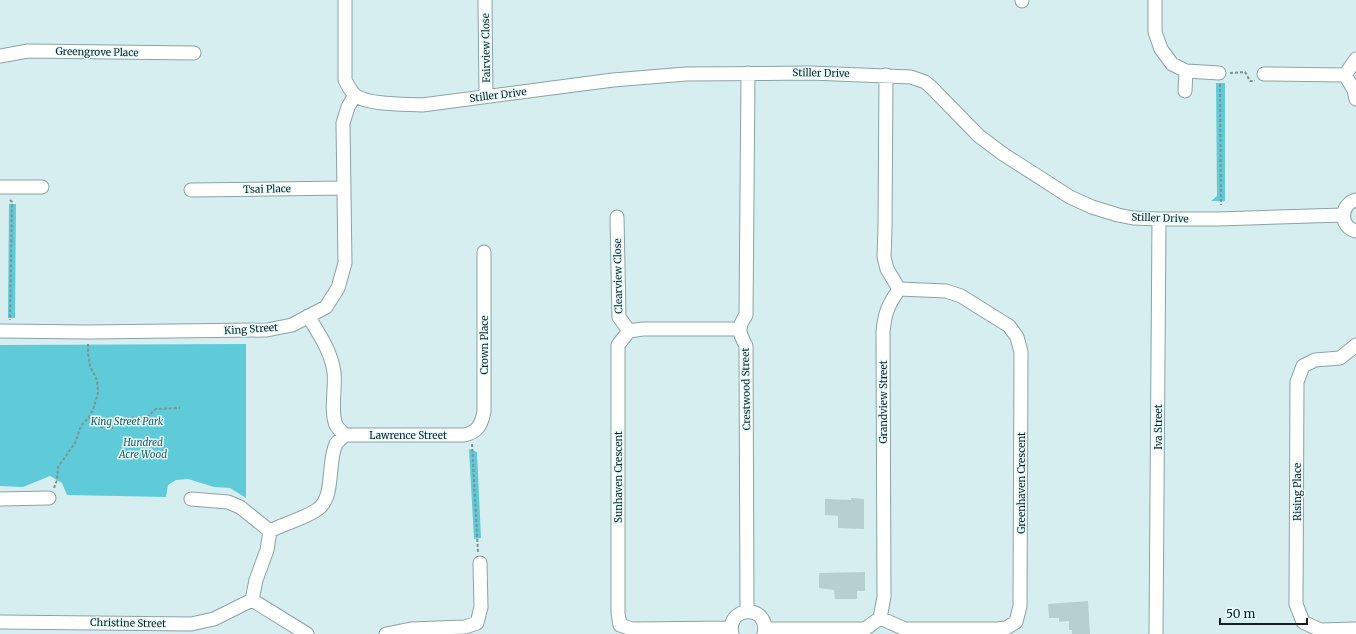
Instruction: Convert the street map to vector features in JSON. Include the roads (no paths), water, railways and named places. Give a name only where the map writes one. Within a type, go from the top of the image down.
[{"type":"street","points":[[345,0],[345,80],[355,95]]},
{"type":"street","name":"Fairview Close","points":[[485,0],[486,96]]},
{"type":"street","points":[[1155,0],[1155,32],[1161,49],[1172,64],[1186,71],[1219,73]]},
{"type":"street","name":"Greengrove Place","points":[[0,56],[28,51],[194,53]]},
{"type":"street","points":[[1345,75],[1356,59]]},
{"type":"street","points":[[1185,91],[1186,71]]},
{"type":"street","points":[[629,331],[643,329],[739,329],[746,315],[748,73]]},
{"type":"street","name":"Stiller Drive","points":[[355,95],[370,101],[393,104],[422,105],[640,77],[686,74],[811,73],[911,77],[925,82],[930,86],[979,136],[1003,154],[1070,197],[1092,207],[1133,218],[1159,219],[1218,219],[1343,215]]},
{"type":"street","points":[[1264,74],[1345,75]]},
{"type":"street","points":[[886,75],[884,257],[887,269],[899,289]]},
{"type":"street","points":[[1345,75],[1354,90],[1356,99]]},
{"type":"street","name":"King Street","points":[[5,331],[89,332],[267,330],[292,325],[326,307],[338,288],[345,263],[343,123],[348,107],[355,95]]},
{"type":"street","points":[[4,187],[42,188]]},
{"type":"street","name":"Tsai Place","points":[[191,190],[344,188]]},
{"type":"street","points":[[1356,200],[1347,204],[1343,215],[1344,221],[1348,226],[1356,231]]},
{"type":"street","name":"Clearview Close","points":[[617,217],[619,317],[629,331]]},
{"type":"street","name":"Iva Street","points":[[1156,634],[1159,219]]},
{"type":"street","name":"Crown Place","points":[[472,433],[481,424],[484,412],[484,252]]},
{"type":"street","name":"Grandview Street","points":[[880,618],[884,597],[883,332],[884,316],[899,289]]},
{"type":"street","name":"Greenhaven Crescent","points":[[880,618],[905,630],[998,630],[1006,628],[1016,622],[1020,606],[1021,352],[1017,337],[1009,326],[961,296],[946,291],[899,289]]},
{"type":"street","points":[[270,531],[305,517],[320,508],[329,493],[332,460],[337,444],[345,435],[336,426],[333,409],[334,373],[330,354],[323,339],[308,316]]},
{"type":"street","name":"Crestwood Street","points":[[739,329],[746,346],[746,611]]},
{"type":"street","name":"Sunhaven Crescent","points":[[629,331],[618,346],[618,613],[620,625],[632,629],[732,631]]},
{"type":"street","name":"Rising Place","points":[[1356,344],[1340,358],[1315,360],[1303,366],[1297,382],[1296,604],[1303,622],[1320,630],[1356,629]]},
{"type":"street","name":"Lawrence Street","points":[[345,435],[464,435],[472,433]]},
{"type":"street","points":[[0,499],[49,498]]},
{"type":"street","points":[[191,499],[228,502],[240,507],[270,531]]},
{"type":"street","points":[[270,531],[267,550],[256,580],[252,600],[307,634]]},
{"type":"street","points":[[386,634],[411,629],[465,627],[477,623],[481,607],[480,563]]},
{"type":"street","name":"Christine Street","points":[[0,622],[191,624],[214,618],[252,600]]},
{"type":"street","points":[[732,631],[734,619],[746,611],[752,612],[762,618],[765,631],[865,629],[880,618]]},
{"type":"park label","name":"King Street Park","points":[[127,421]]},
{"type":"park label","name":"Hundred Acre Wood","points":[[143,448]]}]
